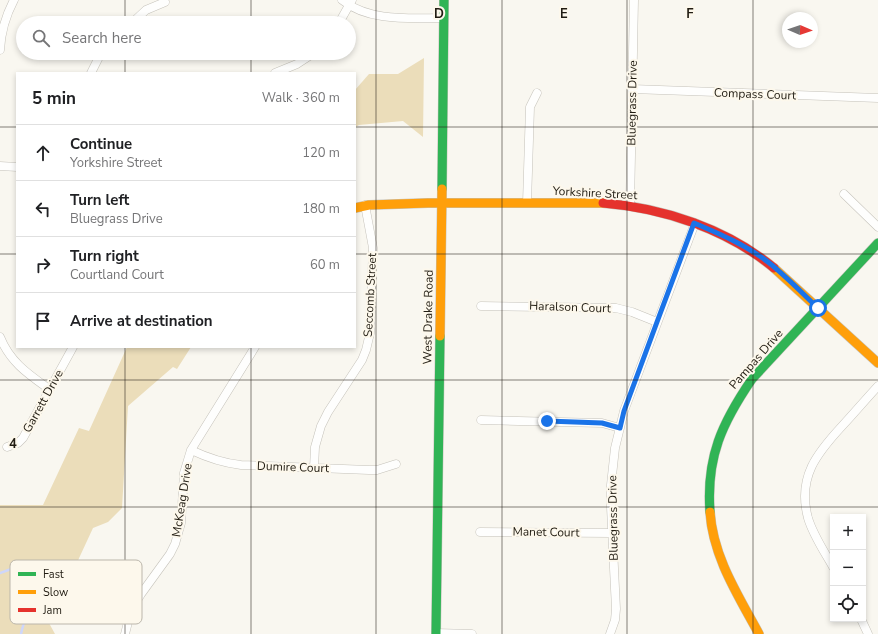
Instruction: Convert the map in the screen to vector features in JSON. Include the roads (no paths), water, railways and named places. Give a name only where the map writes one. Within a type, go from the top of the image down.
[{"type":"street","points":[[0,50],[0,37],[3,24],[14,0]]},
{"type":"street","points":[[342,0],[375,14],[390,17],[443,18]]},
{"type":"street","name":"West Drake Road","points":[[436,633],[444,0]]},
{"type":"street","name":"Bluegrass Drive","points":[[630,206],[634,0]]},
{"type":"street","points":[[140,16],[146,10],[165,2]]},
{"type":"street","points":[[342,16],[350,3]]},
{"type":"street","points":[[92,72],[98,60]]},
{"type":"street","points":[[277,72],[303,60]]},
{"type":"street","name":"Compass Court","points":[[632,89],[878,98]]},
{"type":"street","points":[[527,202],[530,107],[537,94]]},
{"type":"street","points":[[0,166],[16,167]]},
{"type":"street","points":[[844,194],[878,227]]},
{"type":"street","name":"Yorkshire Street","points":[[356,208],[365,205],[441,202],[614,204],[676,216],[731,240],[767,262],[788,279],[878,363]]},
{"type":"street","name":"Seccomb Street","points":[[314,468],[315,447],[321,426],[328,412],[362,360],[370,333],[373,248],[365,205]]},
{"type":"street","name":"Bluegrass Drive","points":[[610,634],[615,620],[616,609],[611,485],[614,448],[624,411],[694,223]]},
{"type":"street","name":"Pampas Drive","points":[[759,634],[725,571],[717,549],[709,514],[709,477],[713,456],[721,430],[728,414],[752,379],[878,243]]},
{"type":"street","name":"Haralson Court","points":[[481,306],[616,308],[632,312],[657,322]]},
{"type":"street","points":[[0,337],[10,356],[17,365],[49,389]]},
{"type":"street","name":"Garrett Drive","points":[[7,447],[18,444],[23,438],[72,348]]},
{"type":"street","name":"McKeag Drive","points":[[142,593],[170,554],[175,544],[181,523],[184,473],[191,450],[254,348]]},
{"type":"street","points":[[830,562],[808,519],[805,496],[808,475],[823,447],[878,386]]},
{"type":"street","points":[[481,420],[602,423],[620,428]]},
{"type":"street","name":"Dumire Court","points":[[191,450],[227,464],[373,470],[396,464]]},
{"type":"street","name":"Manet Court","points":[[480,532],[612,533]]},
{"type":"street","points":[[862,622],[868,634]]},
{"type":"street","name":"McKeag Drive","points":[[125,634],[128,624]]},
{"type":"street","points":[[436,633],[472,634]]},
{"type":"waterway","points":[[0,573],[10,569]]},
{"type":"waterway","points":[[21,634],[24,624]]}]
